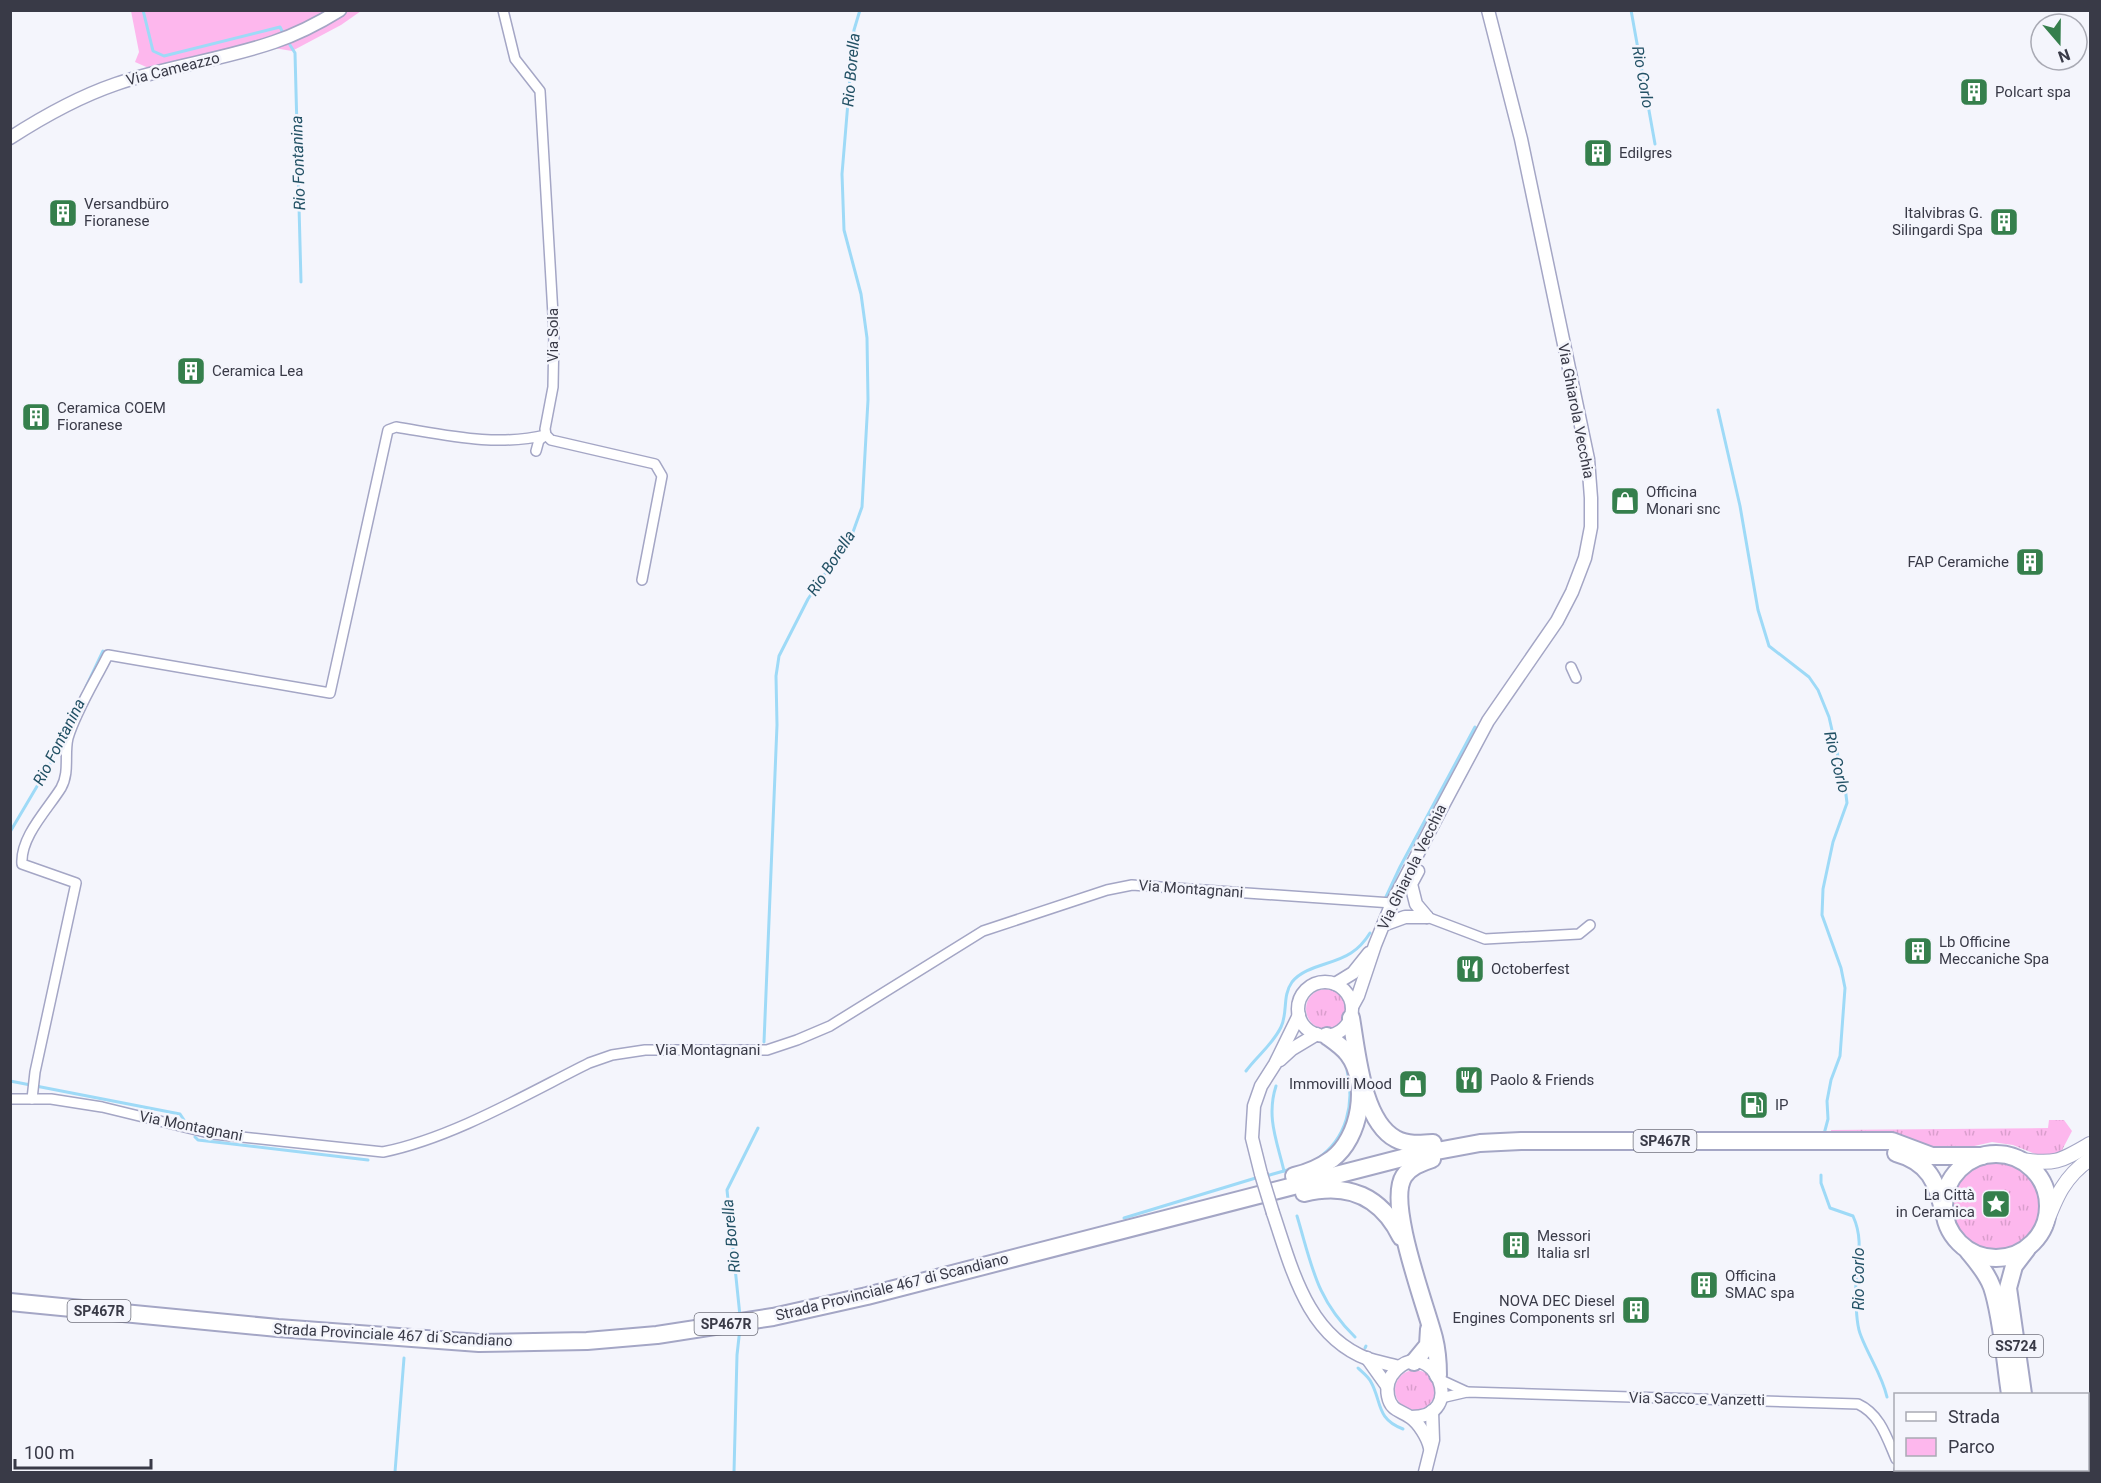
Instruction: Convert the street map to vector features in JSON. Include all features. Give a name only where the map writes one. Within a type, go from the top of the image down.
[{"type":"highway","points":[[1351,1012],[1367,1100],[1374,1116],[1396,1139],[1413,1144],[1482,1138],[1534,1137],[1546,1144]]},
{"type":"highway","points":[[1163,1220],[1252,1188],[1307,1173],[1333,1159],[1348,1140],[1355,1125],[1359,1111],[1359,1083],[1354,1064],[1347,1053],[1322,1035]]},
{"type":"highway","name":"Strada Provinciale 467 di Scandiano","points":[[10,1302],[278,1329],[479,1343],[587,1341],[657,1335],[773,1317],[867,1296],[1439,1150],[1480,1143],[1890,1146]]},
{"type":"highway","points":[[1439,1378],[1434,1336],[1410,1257],[1400,1205],[1399,1190],[1404,1176],[1416,1164],[1438,1157],[1546,1144]]},
{"type":"highway","name":"SP467R","points":[[1890,1146],[1932,1156],[1982,1155]]},
{"type":"highway","name":"SP467R","points":[[1890,1146],[1913,1158],[1929,1173],[1939,1189],[1944,1214]]},
{"type":"highway","points":[[1999,1154],[2021,1160],[2042,1180],[2047,1194],[2048,1210],[2045,1226],[2039,1236],[2029,1247],[2018,1254],[2003,1258],[1979,1255],[1965,1248],[1948,1228],[1944,1214],[1947,1189],[1955,1174],[1967,1162],[1982,1155],[1999,1154]]},
{"type":"highway","points":[[1163,1220],[1251,1206],[1317,1190],[1352,1191],[1370,1199],[1382,1208],[1394,1223],[1410,1257]]},
{"type":"highway","name":"SS724","points":[[2023,1393],[2008,1288],[2014,1266],[2029,1247]]},
{"type":"highway","name":"SS724","points":[[1965,1248],[1991,1285],[2010,1393]]},
{"type":"highway","points":[[1407,1365],[1428,1345],[1429,1325]]},
{"type":"main road","points":[[2021,1160],[2042,1163],[2057,1162],[2091,1144]]},
{"type":"main road","points":[[2045,1226],[2060,1189],[2073,1173],[2091,1159]]},
{"type":"street","name":"Via Cameazzo","points":[[10,138],[47,115],[86,96],[131,80],[274,42],[291,36],[340,10]]},
{"type":"street","name":"Via Sola","points":[[503,10],[515,59],[540,91],[554,332],[553,387],[545,429],[546,435]]},
{"type":"street","name":"Via Ghiarola Vecchia","points":[[1275,1064],[1292,1049],[1322,1035],[1342,1030],[1358,996],[1392,903],[1415,858],[1488,721],[1560,615],[1585,558],[1591,527],[1588,459],[1521,140],[1488,10]]},
{"type":"street","points":[[33,1090],[76,883],[22,864],[21,854],[39,818],[65,779],[71,729],[108,655],[330,693],[388,430],[396,427],[466,439],[496,441],[546,435]]},
{"type":"street","points":[[536,451],[539,440],[546,435]]},
{"type":"street","points":[[546,435],[551,440],[655,464],[660,469],[662,476],[642,580]]},
{"type":"street","points":[[1571,667],[1576,678]]},
{"type":"street","points":[[1415,858],[1420,865],[1411,884],[1416,904],[1427,917]]},
{"type":"street","name":"Via Montagnani","points":[[10,1099],[33,1090],[51,1100],[102,1107],[213,1134],[383,1152],[401,1149],[449,1132],[589,1063],[612,1055],[645,1050],[767,1050],[797,1040],[830,1026],[983,931],[1107,890],[1132,885],[1392,903]]},
{"type":"street","points":[[1392,903],[1416,904]]},
{"type":"street","points":[[1392,903],[1405,917]]},
{"type":"street","points":[[1383,925],[1405,917],[1427,917],[1485,939],[1579,934],[1590,925]]},
{"type":"street","name":"Via Ghiarola Vecchia","points":[[1375,945],[1353,974],[1335,984],[1321,983],[1308,989],[1300,1001],[1299,1015],[1275,1064],[1261,1086],[1254,1106],[1252,1138],[1261,1174],[1296,1282],[1302,1297],[1315,1317],[1343,1345],[1367,1358],[1428,1366],[1439,1378]]},
{"type":"street","points":[[1335,984],[1347,993],[1351,1012]]},
{"type":"street","points":[[1299,1015],[1308,1029],[1322,1035]]},
{"type":"street","name":"Via Ghiarola Vecchia","points":[[1367,1358],[1387,1386],[1392,1406],[1400,1413],[1410,1417],[1425,1435],[1430,1448]]},
{"type":"street","points":[[1387,1386],[1394,1372],[1407,1365]]},
{"type":"street","points":[[1410,1417],[1418,1417],[1432,1411],[1441,1398],[1439,1378]]},
{"type":"street","name":"Via Sacco e Vanzetti","points":[[1439,1378],[1467,1392]]},
{"type":"street","name":"Via Sacco e Vanzetti","points":[[1441,1398],[1467,1392],[1858,1404],[1869,1409],[1879,1422],[1894,1455]]},
{"type":"street","points":[[1425,1473],[1433,1432],[1432,1411]]},
{"type":"green space","points":[[131,11],[361,11],[341,25],[292,51],[262,46],[160,73],[135,62],[139,52]]},
{"type":"green space","points":[[1326,989],[1334,990],[1340,995],[1345,1001],[1345,1017],[1340,1023],[1334,1028],[1326,1029],[1318,1028],[1312,1023],[1307,1017],[1306,1009],[1307,1001],[1312,995],[1318,990]]},
{"type":"green space","points":[[2049,1120],[2064,1120],[2072,1131],[2061,1152],[2048,1156],[2038,1155],[2013,1145],[1992,1142],[1952,1151],[1831,1137],[1831,1130],[2048,1128]]},
{"type":"green space","points":[[1996,1159],[2014,1162],[2029,1172],[2039,1187],[2042,1205],[2039,1223],[2029,1238],[2014,1248],[1996,1251],[1978,1248],[1963,1238],[1953,1223],[1950,1205],[1953,1187],[1963,1172],[1978,1162]]},
{"type":"green space","points":[[1415,1370],[1423,1371],[1429,1376],[1434,1382],[1434,1398],[1429,1404],[1423,1409],[1415,1410],[1407,1409],[1401,1404],[1396,1398],[1395,1390],[1396,1382],[1401,1376],[1407,1371]]},
{"type":"waterway","name":"Rio Fontanina","points":[[143,10],[153,51],[164,56],[280,27],[282,31]]},
{"type":"waterway","name":"Rio Borella","points":[[764,1042],[777,725],[776,676],[779,656],[808,599],[853,532],[862,507],[868,400],[867,338],[861,294],[844,230],[842,174],[854,30],[860,10]]},
{"type":"waterway","name":"Rio Corlo","points":[[1631,10],[1655,144]]},
{"type":"waterway","name":"Rio Fontanina","points":[[290,45],[295,53],[301,282]]},
{"type":"waterway","name":"Rio Corlo","points":[[1718,410],[1740,506],[1758,610],[1769,646],[1809,677],[1818,690],[1829,717],[1845,787],[1847,803],[1833,842],[1823,889],[1822,915],[1841,968],[1845,988],[1840,1056],[1831,1080],[1827,1101],[1828,1119],[1824,1134]]},
{"type":"waterway","name":"Rio Fontanina","points":[[86,687],[103,651]]},
{"type":"waterway","name":"Rio Fontanina","points":[[10,832],[49,766],[68,726]]},
{"type":"waterway","points":[[1385,899],[1475,727]]},
{"type":"waterway","points":[[1246,1071],[1274,1039],[1281,1027],[1287,993],[1292,982],[1305,972],[1351,953],[1370,933]]},
{"type":"waterway","points":[[1317,1159],[1327,1151],[1342,1131],[1350,1095],[1347,1070]]},
{"type":"waterway","name":"Rio Fontanina","points":[[10,1081],[180,1114],[184,1120]]},
{"type":"waterway","points":[[1276,1086],[1272,1119],[1284,1171]]},
{"type":"waterway","name":"Rio Borella","points":[[740,1316],[727,1190],[758,1128]]},
{"type":"waterway","name":"Rio Fontanina","points":[[195,1137],[198,1140],[368,1160]]},
{"type":"waterway","points":[[1266,1176],[1291,1169]]},
{"type":"waterway","name":"Rio Corlo","points":[[1821,1175],[1821,1183],[1830,1208],[1853,1216],[1857,1226],[1859,1246],[1856,1310],[1859,1332],[1887,1397]]},
{"type":"waterway","points":[[1124,1218],[1259,1177]]},
{"type":"waterway","points":[[1297,1216],[1323,1295],[1342,1323],[1355,1337]]},
{"type":"waterway","name":"Rio Borella","points":[[734,1472],[737,1355],[740,1328]]},
{"type":"waterway","name":"Rio Fontanina","points":[[395,1472],[404,1358]]},
{"type":"waterway","points":[[1358,1368],[1371,1382],[1384,1415],[1394,1425],[1403,1429]]},
{"type":"place","name":"Polcart spa","points":[[1974,92]]},
{"type":"place","name":"Edilgres","points":[[1598,153]]},
{"type":"place","name":"Versandbüro Fioranese","points":[[63,213]]},
{"type":"place","name":"Italvibras G. Silingardi Spa","points":[[2004,222]]},
{"type":"place","name":"Ceramica Lea","points":[[191,371]]},
{"type":"place","name":"Ceramica COEM Fioranese","points":[[36,417]]},
{"type":"place","name":"Officina Monari snc","points":[[1625,501]]},
{"type":"place","name":"FAP Ceramiche","points":[[2030,562]]},
{"type":"place","name":"Lb Officine Meccaniche Spa","points":[[1918,951]]},
{"type":"place","name":"Octoberfest","points":[[1470,969]]},
{"type":"place","name":"Paolo & Friends","points":[[1469,1080]]},
{"type":"place","name":"Immovilli Mood","points":[[1413,1084]]},
{"type":"place","name":"IP","points":[[1754,1105]]},
{"type":"place","name":"La Città in Ceramica","points":[[1996,1204]]},
{"type":"place","name":"Messori Italia srl","points":[[1516,1245]]},
{"type":"place","name":"Officina SMAC spa","points":[[1704,1285]]},
{"type":"place","name":"NOVA DEC Diesel Engines Components srl","points":[[1636,1310]]}]
